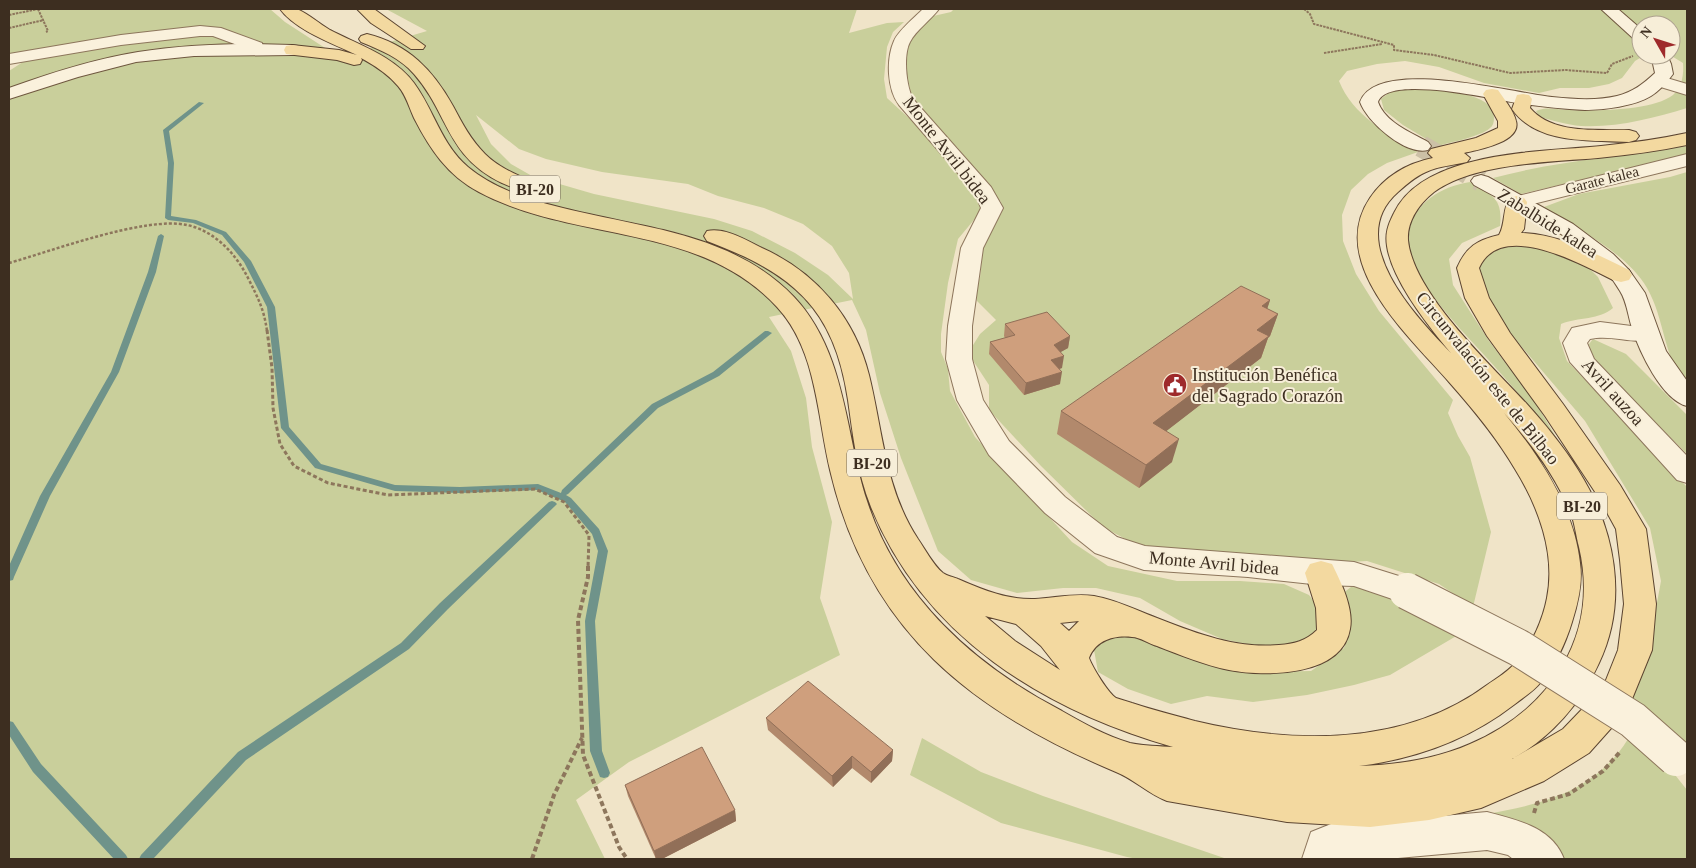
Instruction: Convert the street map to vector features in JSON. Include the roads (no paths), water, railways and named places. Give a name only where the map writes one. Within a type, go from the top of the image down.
[{"type":"main road","name":"Circunvalación este de Bilbao","points":[[288,9],[306,24],[374,58],[427,99],[458,132],[473,154],[485,165],[506,177],[555,196],[666,221],[741,245],[774,262],[808,286],[823,302],[842,332],[852,357],[874,474],[900,536],[917,565],[952,604],[982,634],[1016,660],[1054,684],[1104,708],[1200,738],[1263,750],[1321,752],[1356,750],[1408,740],[1451,727],[1497,700],[1529,672],[1554,631],[1563,596],[1565,571],[1558,529],[1540,485],[1522,454],[1489,411],[1405,318],[1391,298],[1371,260],[1367,242],[1371,213],[1388,188],[1415,169],[1423,158],[1488,140],[1500,136],[1507,130],[1507,121],[1494,98]]},
{"type":"main road","name":"Circunvalación este de Bilbao","points":[[314,9],[356,34],[390,48],[409,60],[432,85],[427,99],[440,150],[455,167],[474,182],[528,205],[654,235],[719,256],[763,280],[782,298],[801,321],[815,345],[829,390],[852,500],[878,565],[898,596],[928,633],[1006,699],[1082,741],[1133,761],[1178,764],[1247,780],[1320,785],[1394,782],[1443,769],[1491,752],[1534,725],[1565,692],[1585,659],[1600,606],[1594,535],[1580,502],[1561,466],[1520,415],[1428,309],[1403,264],[1398,245],[1397,229],[1404,211],[1422,191],[1450,176],[1486,164],[1653,146],[1687,139]]},
{"type":"main road","points":[[365,9],[377,20],[405,37],[430,57]]},
{"type":"main road","points":[[292,50],[339,55],[359,62],[379,71],[427,99],[449,89],[441,71]]},
{"type":"main road","points":[[1523,99],[1522,109],[1526,118],[1548,128],[1570,132],[1638,136]]},
{"type":"main road","name":"BI-20","points":[[1415,169],[1462,157],[1638,136],[1687,126]]},
{"type":"main road","points":[[1507,239],[1512,230],[1517,202]]},
{"type":"main road","points":[[1133,761],[1167,784],[1287,804],[1370,809],[1428,802],[1481,790],[1539,764],[1576,741],[1601,714],[1620,688],[1635,650],[1640,604],[1631,529],[1610,492],[1554,410],[1499,336],[1477,298],[1468,268],[1476,254],[1495,241],[1507,239],[1542,243],[1559,248],[1621,275]]},
{"type":"main road","points":[[932,580],[983,604],[1024,612],[1070,608],[1092,609],[1115,615],[1214,652],[1261,660],[1279,660],[1300,657],[1316,650],[1326,642],[1334,630],[1332,613],[1320,573]]},
{"type":"main road","points":[[1024,612],[1053,636],[1072,658],[1079,675],[1104,708]]},
{"type":"main road","points":[[1072,658],[1076,646],[1084,634],[1095,627],[1137,624]]},
{"type":"street","name":"Monte Avril bidea","points":[[931,9],[902,41],[897,75],[905,101],[984,191],[992,208],[972,248],[960,326],[960,359],[970,400],[999,448],[1055,505],[1106,545],[1144,558],[1248,565],[1320,573],[1354,574],[1407,591],[1518,648],[1633,720],[1682,765]]},
{"type":"street","points":[[1609,9],[1631,28]]},
{"type":"street","points":[[9,59],[121,40],[215,32],[252,43],[256,46],[256,50]]},
{"type":"street","points":[[230,36],[258,40],[292,50]]},
{"type":"street","points":[[9,94],[63,75],[137,57],[183,51],[292,50]]},
{"type":"street","points":[[1662,65],[1664,74],[1673,86]]},
{"type":"street","points":[[1421,146],[1388,126],[1372,112],[1369,105],[1370,97],[1376,91],[1399,84],[1425,84],[1494,98],[1560,103],[1611,102],[1636,97],[1656,85],[1673,86]]},
{"type":"street","name":"Garate kalea","points":[[1517,202],[1687,160]]},
{"type":"street","name":"Zabalbide kalea","points":[[1480,181],[1581,240],[1621,275],[1633,293],[1646,334],[1664,370],[1687,397]]},
{"type":"street","name":"Avril auzoa","points":[[1646,334],[1600,329],[1581,333],[1575,343],[1584,362],[1687,473]]},
{"type":"street","points":[[1322,859],[1325,846],[1341,839],[1398,839],[1487,831],[1518,839],[1544,859]]},
{"type":"waterway","points":[[168,218],[171,163],[166,130],[201,103]]},
{"type":"waterway","points":[[168,218],[194,221],[222,233]]},
{"type":"waterway","points":[[224,233],[247,261],[271,307],[285,428],[318,466],[395,488],[460,490],[538,487],[568,500],[596,532],[603,551],[590,621],[596,751],[604,773]]},
{"type":"waterway","points":[[9,577],[45,496],[115,372],[152,272],[161,236]]},
{"type":"waterway","points":[[565,492],[655,406],[716,374],[768,333]]},
{"type":"waterway","points":[[145,859],[242,756],[405,646],[444,606],[552,504]]},
{"type":"waterway","points":[[9,726],[37,768],[122,859]]},
{"type":"tunnel","points":[[1421,146],[1481,181]]},
{"type":"place","name":"Institución Benéfica del Sagrado Corazón","points":[[1175,385]]}]
